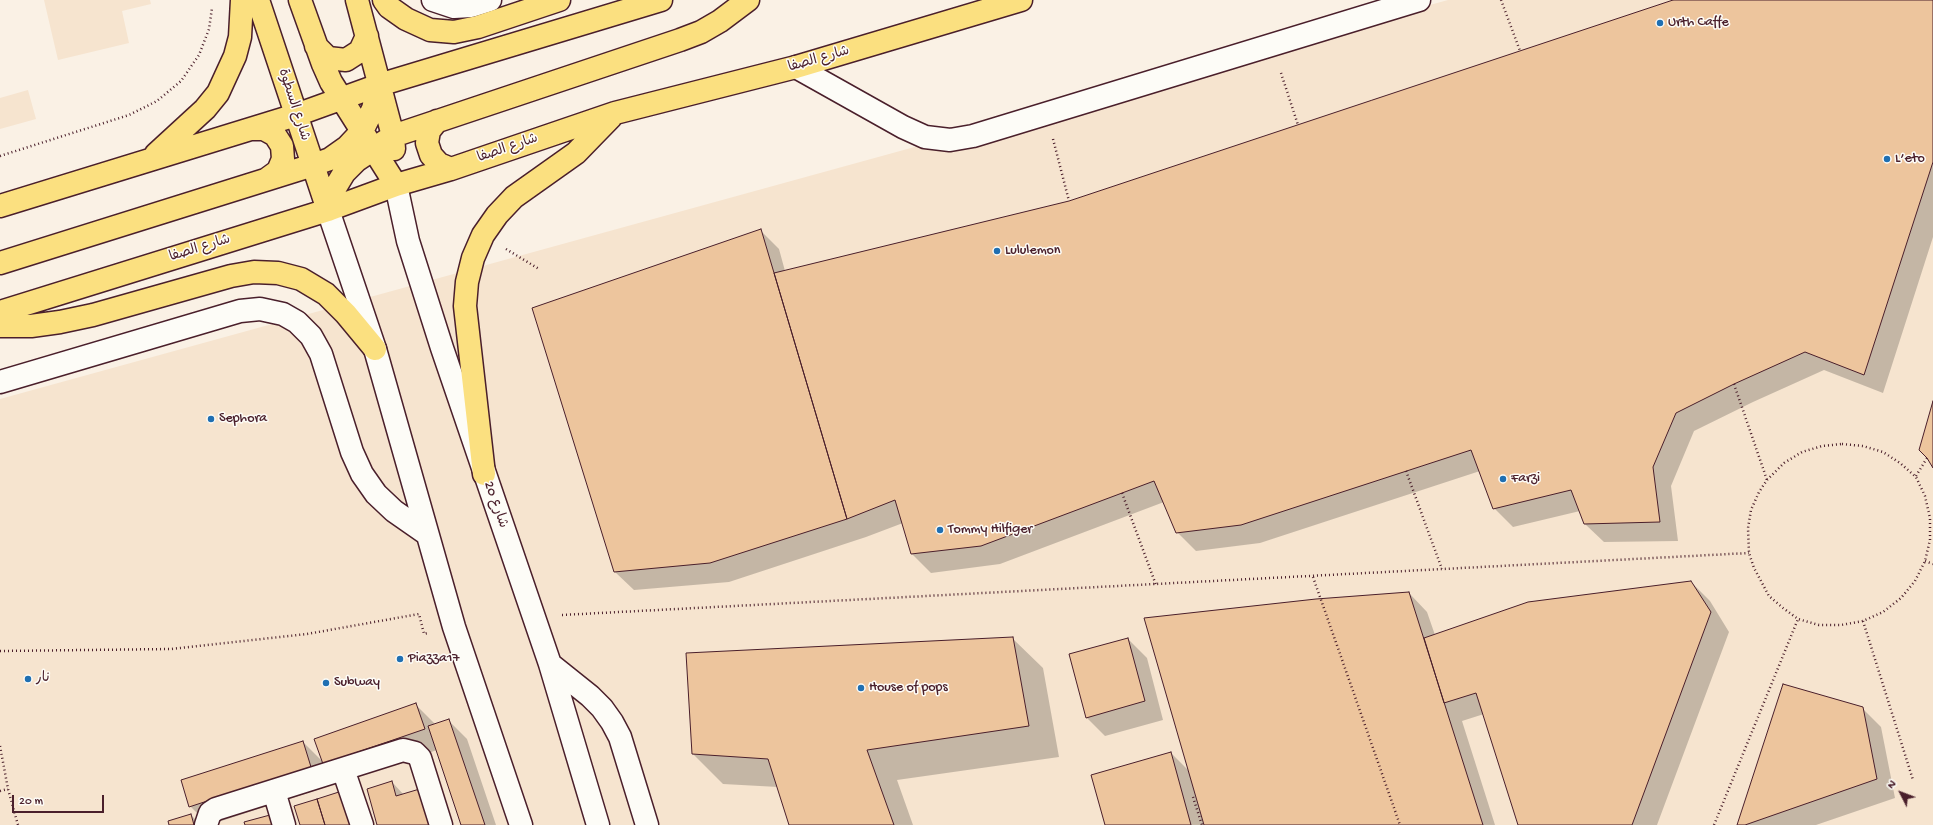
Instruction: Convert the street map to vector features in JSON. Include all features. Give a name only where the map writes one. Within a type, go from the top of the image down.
[{"type":"main road","points":[[150,159],[201,113],[218,93],[235,56],[240,36],[242,0]]},
{"type":"main road","name":"شارع السطوة","points":[[258,0],[328,210]]},
{"type":"main road","points":[[300,0],[322,64],[340,99],[396,185]]},
{"type":"main road","points":[[358,0],[393,136],[396,185]]},
{"type":"main road","points":[[384,0],[389,7],[406,19],[430,30],[454,32],[478,27],[559,0]]},
{"type":"main road","points":[[4,201],[251,129],[296,115],[379,85],[661,0]]},
{"type":"main road","points":[[0,263],[313,166],[330,158],[347,147],[367,140],[393,136],[680,40],[720,21],[748,0]]},
{"type":"main road","name":"شارع الصفا","points":[[0,312],[328,210],[396,185],[615,114],[796,67],[1021,0]]},
{"type":"main road","points":[[316,46],[328,58],[346,60],[360,51],[367,36]]},
{"type":"main road","points":[[328,210],[334,188],[344,173],[356,160],[367,140],[379,85]]},
{"type":"main road","points":[[484,474],[465,306],[467,282],[473,258],[483,235],[497,215],[514,197],[576,154],[615,114]]},
{"type":"main road","points":[[437,121],[429,131],[427,143],[431,155],[435,160],[439,164],[451,168]]},
{"type":"main road","points":[[251,129],[264,129],[270,132],[275,135],[282,146],[283,159],[278,171],[267,179]]},
{"type":"main road","points":[[0,326],[31,326],[60,322],[94,315],[231,276],[254,272],[278,273],[301,279],[326,294],[346,314],[375,349]]},
{"type":"street","points":[[433,0],[454,7],[471,6],[490,0]]},
{"type":"street","points":[[796,67],[903,127],[925,137],[950,140],[973,136],[1418,0]]},
{"type":"street","name":"شارع 20","points":[[396,185],[408,242],[484,474],[550,664],[598,825]]},
{"type":"street","points":[[328,210],[375,349],[454,627],[521,825]]},
{"type":"street","points":[[0,382],[240,311],[260,309],[283,314],[297,322],[311,336],[322,354],[352,452],[362,474],[376,494],[394,512],[427,534]]},
{"type":"street","points":[[550,664],[590,696],[602,708],[612,722],[620,737],[647,825]]},
{"type":"street","points":[[206,825],[210,813],[216,809],[403,750],[415,752],[420,758],[441,825]]},
{"type":"street","points":[[343,769],[362,825]]},
{"type":"street","points":[[274,791],[284,825]]},
{"type":"path","points":[[1501,0],[1520,51]]},
{"type":"path","points":[[0,156],[129,115],[157,101],[181,81],[199,55],[209,29],[214,1]]},
{"type":"path","points":[[1281,73],[1298,125]]},
{"type":"path","points":[[1053,138],[1069,201]]},
{"type":"path","points":[[1734,384],[1767,480]]},
{"type":"path","points":[[1842,444],[1863,446],[1883,452],[1900,463],[1916,477],[1925,496],[1930,518],[1930,540],[1925,561],[1915,581],[1901,598],[1883,612],[1863,621],[1841,626],[1819,625],[1798,618],[1769,596],[1754,568],[1749,553],[1748,528],[1752,510],[1759,492],[1767,480],[1784,463],[1802,452],[1822,446],[1842,444]]},
{"type":"path","points":[[1916,477],[1927,458]]},
{"type":"path","points":[[1406,471],[1442,569]]},
{"type":"path","points":[[1122,493],[1156,585]]},
{"type":"path","points":[[534,616],[1313,577],[1749,553]]},
{"type":"path","points":[[1925,561],[1933,564]]},
{"type":"path","points":[[1313,577],[1400,825]]},
{"type":"path","points":[[0,651],[171,649],[307,634],[418,614],[424,634],[454,627]]},
{"type":"path","points":[[1714,825],[1798,618]]},
{"type":"path","points":[[1863,621],[1913,780]]},
{"type":"path","points":[[0,746],[8,789],[18,825]]},
{"type":"path","points":[[0,791],[8,789]]},
{"type":"path","points":[[1193,797],[1202,825]]},
{"type":"shaded area","points":[[44,0],[150,0],[151,4],[122,11],[129,43],[58,60]]},
{"type":"shaded area","points":[[1448,0],[1933,0],[1933,825],[0,825],[0,399]]},
{"type":"shaded area","points":[[28,90],[36,119],[0,129],[0,98]]},
{"type":"building","points":[[1673,0],[1933,0],[1933,162],[1864,375],[1805,352],[1734,384],[1676,413],[1653,467],[1660,522],[1584,524],[1571,490],[1493,509],[1471,450],[1241,525],[1176,533],[1154,481],[981,546],[911,554],[895,500],[847,519],[774,273],[1069,201]]},
{"type":"building","points":[[761,229],[847,519],[710,563],[614,572],[532,308]]},
{"type":"building","points":[[1933,401],[1933,468],[1927,458],[1919,450]]},
{"type":"building","points":[[1691,581],[1711,612],[1632,825],[1518,825],[1476,693],[1444,703],[1424,638],[1528,602]]},
{"type":"building","points":[[1409,592],[1483,825],[1204,825],[1144,618],[1316,599]]},
{"type":"building","points":[[1013,637],[1029,726],[867,750],[894,825],[789,825],[768,759],[692,754],[686,653]]},
{"type":"building","points":[[1128,638],[1145,701],[1086,718],[1069,654]]},
{"type":"building","points":[[1783,684],[1863,707],[1877,779],[1745,825],[1737,825]]},
{"type":"building","points":[[416,703],[425,729],[323,764],[314,739]]},
{"type":"building","points":[[449,719],[485,825],[461,825],[428,726]]},
{"type":"building","points":[[303,741],[311,767],[189,807],[181,780]]},
{"type":"building","points":[[1171,752],[1191,825],[1105,825],[1091,775]]},
{"type":"building","points":[[392,781],[396,796],[423,788],[434,825],[377,825],[367,789]]},
{"type":"building","points":[[342,791],[352,825],[325,825],[317,799]]},
{"type":"building","points":[[317,799],[325,825],[300,825],[294,806]]},
{"type":"building","points":[[191,814],[194,825],[169,825],[168,821]]},
{"type":"building","points":[[270,815],[273,825],[245,825],[244,822]]},
{"type":"place","name":"Urth Caffe","points":[[1660,23]]},
{"type":"place","name":"L’eto","points":[[1887,159]]},
{"type":"place","name":"Lululemon","points":[[997,251]]},
{"type":"place","name":"Sephora","points":[[211,419]]},
{"type":"place","name":"Farzi","points":[[1503,479]]},
{"type":"place","name":"Tommy Hilfiger","points":[[940,530]]},
{"type":"place","name":"Piazza17","points":[[400,659]]},
{"type":"place","name":"نار","points":[[28,679]]},
{"type":"place","name":"Subway","points":[[326,683]]},
{"type":"place","name":"House of pops","points":[[861,688]]}]
